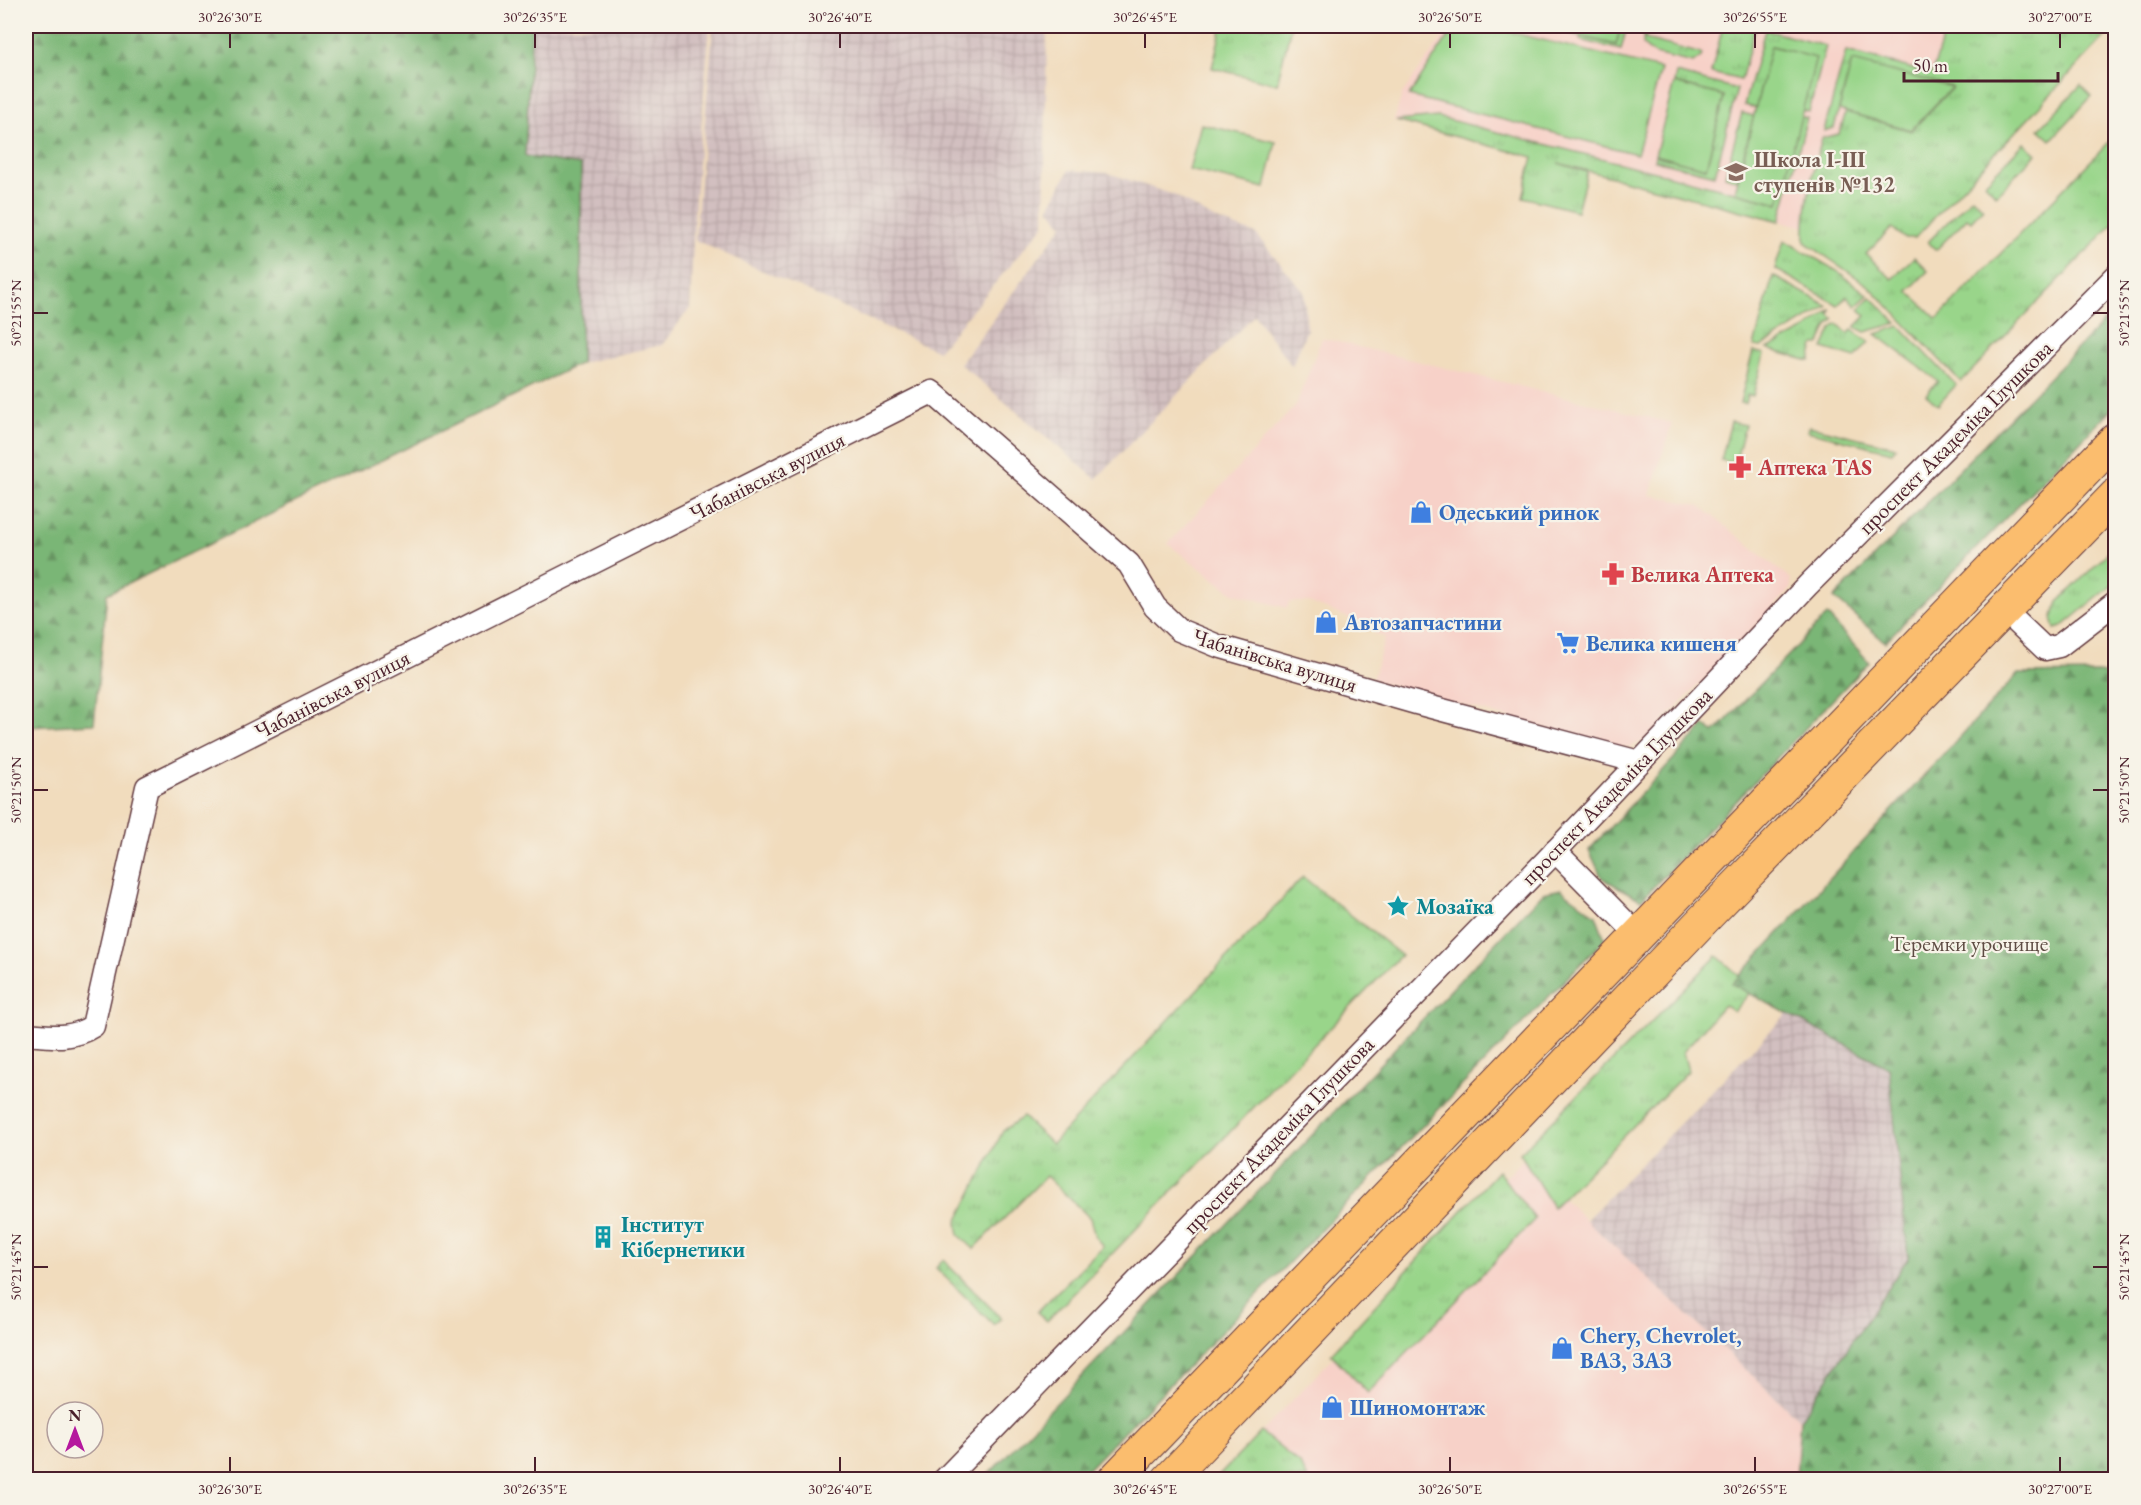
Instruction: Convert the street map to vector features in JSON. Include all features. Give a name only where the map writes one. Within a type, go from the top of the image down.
[{"type":"highway","points":[[1114,1479],[2115,439]]},
{"type":"highway","points":[[1167,1479],[1703,920],[2006,611],[2115,495]]},
{"type":"street","name":"проспект Академіка Глушкова","points":[[944,1479],[1555,851],[1808,585],[2115,276]]},
{"type":"street","name":"Чабанівська вулиця","points":[[26,1034],[62,1038],[79,1035],[93,1026],[147,787],[932,393],[1129,564],[1155,607],[1179,630],[1218,646],[1416,703],[1640,762]]},
{"type":"street","points":[[2006,611],[2045,649],[2059,646],[2115,602]]},
{"type":"street","points":[[1555,851],[1637,934]]},
{"type":"shaded area","points":[[530,26],[710,26],[695,199],[690,308],[662,345],[581,363],[577,258],[525,157]]},
{"type":"shaded area","points":[[713,26],[1047,26],[1044,225],[938,351],[695,240]]},
{"type":"shaded area","name":"Школа І-ІІІ ступенів №132","points":[[1451,26],[2027,26],[1820,231],[1394,121],[1402,94]]},
{"type":"shaded area","points":[[1069,170],[1108,173],[1174,195],[1212,218],[1256,234],[1304,292],[1307,330],[1292,366],[1254,315],[1096,479],[960,364],[1063,225],[1049,208]]},
{"type":"shaded area","name":"Одеський ринок","points":[[1322,338],[1672,423],[1650,495],[1699,505],[1791,579],[1791,589],[1645,740],[1629,747],[1610,746],[1372,680],[1385,637],[1375,634],[1376,629],[1309,602],[1289,602],[1287,608],[1233,593],[1168,544],[1296,405]]},
{"type":"shaded area","points":[[1788,1013],[1889,1067],[1908,1258],[1800,1420],[1586,1220]]},
{"type":"shaded area","points":[[1522,1160],[1800,1420],[1796,1479],[1216,1480]]},
{"type":"green space","points":[[26,26],[532,26],[525,156],[581,165],[581,363],[107,594],[94,724],[26,727]]},
{"type":"green space","points":[[1222,26],[1291,26],[1277,84],[1212,68]]},
{"type":"green space","points":[[1455,26],[1486,26],[1661,69],[1637,154],[1409,96]]},
{"type":"green space","points":[[1540,26],[1621,26],[1616,45]]},
{"type":"green space","points":[[1621,26],[1627,26],[1621,50],[1580,40],[1581,36],[1616,45]]},
{"type":"green space","points":[[1644,26],[1648,26],[1645,39],[1702,54],[1701,57],[1693,63],[1654,54],[1643,45]]},
{"type":"green space","points":[[1723,26],[1755,28],[1741,80],[1711,73]]},
{"type":"green space","points":[[1946,26],[2115,26],[1915,238],[1904,238],[1892,228],[1866,254],[1892,279],[1914,257],[1928,271],[1908,291],[1937,319],[2115,136],[2115,222],[1961,382],[1869,286],[1805,242],[1807,203],[1822,138],[1839,134],[1846,112],[1911,131],[1952,88],[1852,61],[1834,128],[1824,131],[1846,51],[1932,74]]},
{"type":"green space","points":[[1765,30],[1826,46],[1809,112],[1802,110],[1815,58],[1772,46],[1756,108],[1744,105]]},
{"type":"green space","points":[[1771,46],[1816,58],[1779,203],[1735,192]]},
{"type":"green space","points":[[1852,61],[1952,87],[1911,130],[1839,110]]},
{"type":"green space","points":[[1676,73],[1737,89],[1715,175],[1654,160],[1655,155],[1706,168],[1724,96],[1674,83]]},
{"type":"green space","points":[[1674,83],[1724,96],[1706,168],[1655,155]]},
{"type":"green space","points":[[2081,85],[2092,96],[2051,140],[2039,129]]},
{"type":"green space","points":[[1742,113],[1754,116],[1737,180],[1725,176]]},
{"type":"green space","points":[[1800,116],[1807,118],[1780,221],[1558,163],[1587,172],[1577,211],[1523,197],[1533,157],[1396,121],[1438,117],[1778,203]]},
{"type":"green space","points":[[1201,124],[1276,142],[1265,188],[1189,170]]},
{"type":"green space","points":[[2024,143],[2036,154],[1996,195],[1985,183]]},
{"type":"green space","points":[[1972,197],[1983,208],[1971,221],[1967,218],[1936,250],[1928,242]]},
{"type":"green space","points":[[1784,240],[1839,272],[1868,295],[1856,306],[1847,296],[1838,305],[1775,269]]},
{"type":"green space","points":[[1773,276],[1828,306],[1761,347],[1754,346]]},
{"type":"green space","points":[[1871,297],[1897,323],[1865,332],[1855,327],[1866,316],[1859,309]]},
{"type":"green space","points":[[1832,309],[1829,314],[1834,319],[1828,325],[1819,345],[1814,345],[1810,361],[1767,349],[1806,329]]},
{"type":"green space","points":[[2115,310],[2115,406],[1885,642],[1834,598]]},
{"type":"green space","points":[[1837,323],[1848,334],[1852,330],[1869,342],[1855,358],[1823,348],[1832,328]]},
{"type":"green space","points":[[1900,326],[1956,385],[1938,405],[1926,395],[1938,381],[1876,334]]},
{"type":"green space","points":[[1753,351],[1764,354],[1753,396],[1747,395],[1745,404],[1740,403]]},
{"type":"green space","points":[[1731,422],[1745,425],[1735,464],[1721,460]]},
{"type":"green space","points":[[1809,426],[1896,447],[1892,452],[1807,431]]},
{"type":"green space","points":[[2115,546],[2115,583],[2062,627],[2055,629],[2052,619],[2058,602]]},
{"type":"green space","points":[[1827,615],[1869,662],[1641,900],[1602,878],[1589,850],[1705,725],[1714,733]]},
{"type":"green space","name":"Теремки урочище","points":[[2098,673],[2116,676],[2115,1479],[1796,1479],[1800,1420],[1908,1258],[1889,1068],[1732,984],[2018,674]]},
{"type":"green space","points":[[1303,877],[1401,955],[1047,1321],[1037,1312],[1103,1246],[1095,1237],[1090,1218],[1046,1176],[974,1249],[959,1235],[957,1222],[1003,1131],[1023,1117],[1052,1144]]},
{"type":"green space","points":[[1561,889],[1596,915],[1605,939],[1078,1479],[984,1479],[1543,893]]},
{"type":"green space","points":[[1717,956],[1754,988],[1733,1012],[1724,1005],[1683,1052],[1688,1071],[1553,1207],[1520,1153]]},
{"type":"green space","points":[[1498,1171],[1535,1219],[1368,1393],[1331,1354]]},
{"type":"green space","points":[[943,1260],[1001,1318],[994,1325],[936,1268]]},
{"type":"green space","points":[[1261,1432],[1300,1464],[1308,1479],[1216,1479]]},
{"type":"place","name":"Школа І-ІІІ ступенів №132","points":[[1736,172]]},
{"type":"place","name":"Аптека TAS","points":[[1740,467]]},
{"type":"place","name":"Одеський ринок","points":[[1421,512]]},
{"type":"place","name":"Велика Аптека","points":[[1613,574]]},
{"type":"place","name":"Автозапчастини","points":[[1326,622]]},
{"type":"place","name":"Велика кишеня","points":[[1568,643]]},
{"type":"place","name":"Мозаїка","points":[[1398,906]]},
{"type":"place","name":"Інститут Кібернетики","points":[[603,1237]]},
{"type":"place","name":"Chery, Chevrolet, ВАЗ, ЗАЗ","points":[[1562,1348]]},
{"type":"place","name":"Шиномонтаж","points":[[1332,1407]]}]
